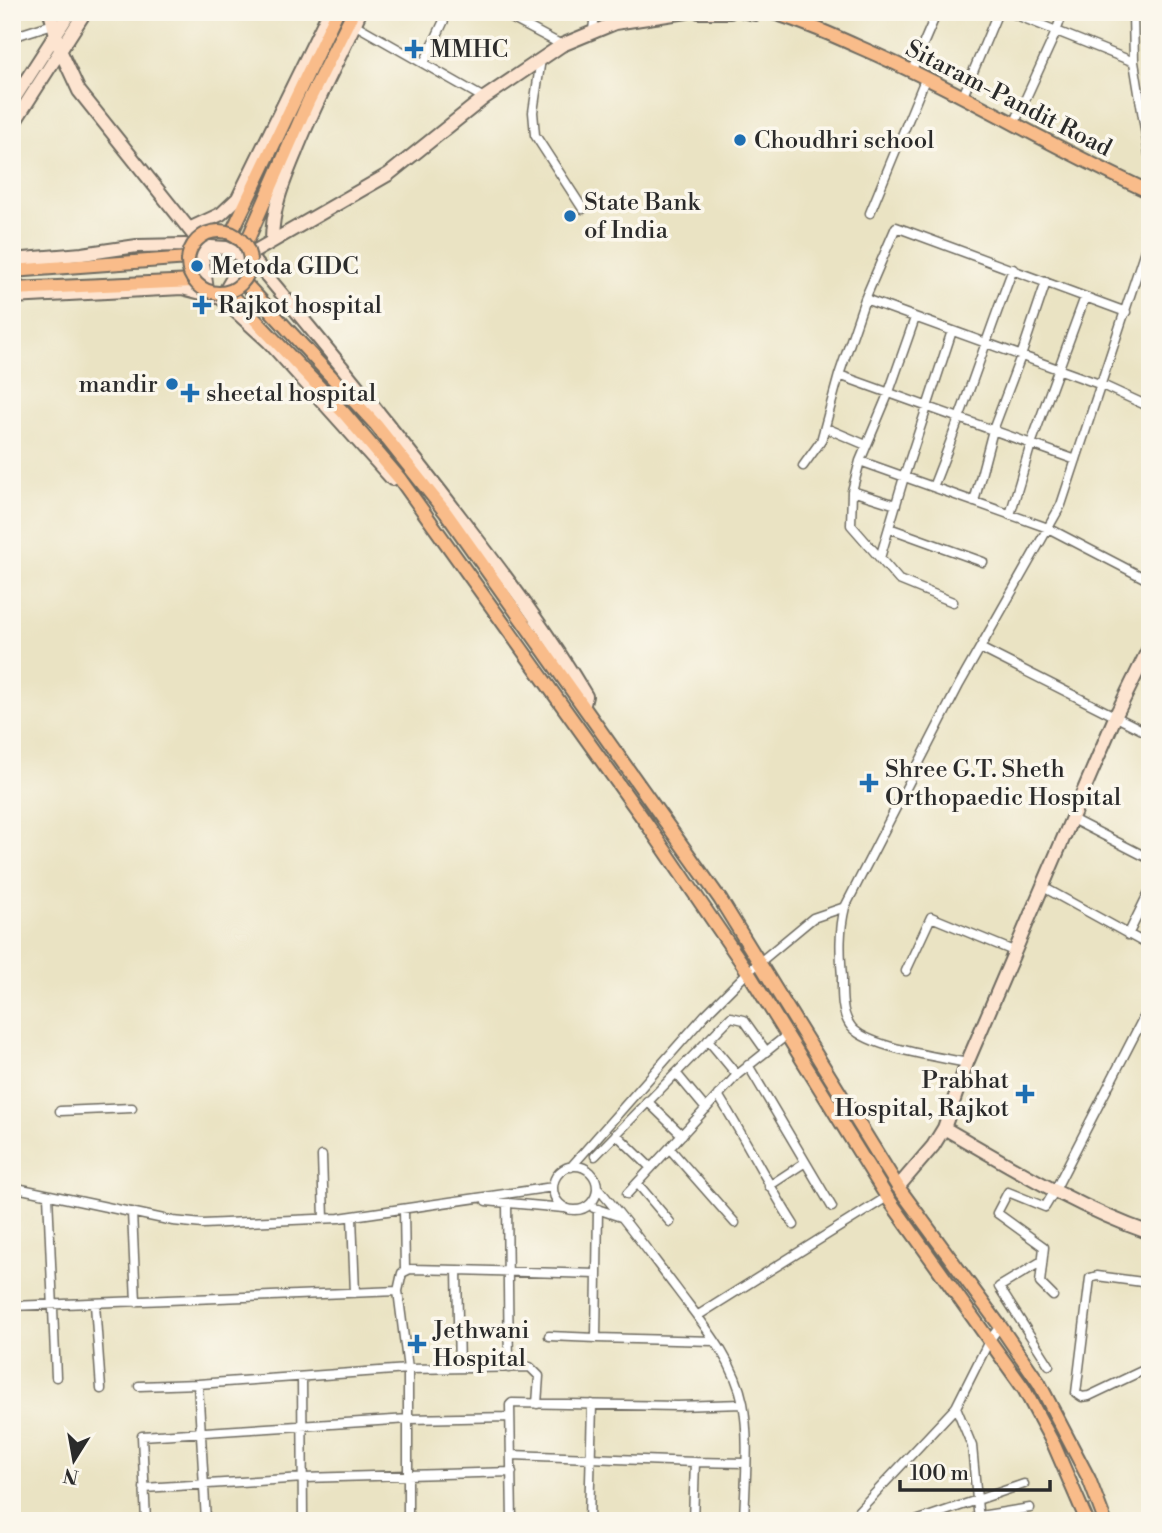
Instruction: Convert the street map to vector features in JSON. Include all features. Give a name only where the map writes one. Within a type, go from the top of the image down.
[{"type":"main road","points":[[231,234],[337,12]]},
{"type":"main road","points":[[745,12],[760,12]]},
{"type":"main road","name":"Sitaram-Pandit Road","points":[[770,12],[791,16],[912,70],[1150,192]]},
{"type":"main road","points":[[245,252],[308,102],[356,16]]},
{"type":"main road","points":[[219,295],[243,281],[250,264],[245,252],[231,234],[213,232],[205,235],[191,248],[188,258],[194,281],[219,295],[344,413],[400,479],[748,972],[887,1197],[1038,1413],[1087,1521]]},
{"type":"main road","points":[[12,271],[188,258]]},
{"type":"main road","points":[[12,289],[194,281]]},
{"type":"main road","points":[[243,281],[412,468],[583,703],[720,899],[898,1187],[1000,1326],[1057,1415],[1105,1521]]},
{"type":"street","points":[[12,37],[53,23],[70,12]]},
{"type":"street","points":[[12,126],[85,12]]},
{"type":"street","points":[[189,229],[221,214],[238,198],[329,12]]},
{"type":"street","points":[[424,63],[448,12]]},
{"type":"street","points":[[500,12],[514,15],[562,45]]},
{"type":"street","points":[[593,31],[596,12]]},
{"type":"street","points":[[219,295],[245,252],[272,241],[389,174],[484,98],[562,45],[593,31],[642,18],[687,12]]},
{"type":"street","points":[[699,12],[730,12]]},
{"type":"street","points":[[912,70],[937,12]]},
{"type":"street","points":[[963,96],[998,12]]},
{"type":"street","points":[[1009,12],[1134,62]]},
{"type":"street","points":[[1015,122],[1063,12]]},
{"type":"street","points":[[1133,12],[1134,62],[1150,160]]},
{"type":"street","points":[[272,241],[273,214],[284,181],[356,16],[424,63],[484,98]]},
{"type":"street","points":[[53,23],[60,50],[79,91],[189,229],[201,249],[219,295]]},
{"type":"street","points":[[12,102],[53,23]]},
{"type":"street","points":[[541,59],[533,112],[535,135],[583,209]]},
{"type":"street","points":[[870,213],[926,77]]},
{"type":"street","points":[[803,466],[821,441],[839,374],[866,299],[896,228],[1126,312]]},
{"type":"street","points":[[967,1063],[870,1041],[854,1031],[848,1022],[843,1003],[840,926],[845,907],[980,648],[1061,505],[1150,235]]},
{"type":"street","points":[[12,260],[137,246],[185,245],[201,249],[226,248],[245,252],[404,443],[498,567],[572,673],[586,696],[583,703]]},
{"type":"street","points":[[933,487],[961,418],[1013,269]]},
{"type":"street","points":[[974,502],[993,430],[1046,282]]},
{"type":"street","points":[[12,296],[182,288],[219,295]]},
{"type":"street","points":[[1010,515],[1031,444],[1085,297]]},
{"type":"street","points":[[866,299],[1102,385],[1150,407]]},
{"type":"street","points":[[915,318],[889,392],[860,461],[852,491],[850,525],[900,579],[953,602]]},
{"type":"street","points":[[880,558],[926,406],[952,331]]},
{"type":"street","points":[[839,374],[1076,460]]},
{"type":"street","points":[[826,428],[866,445]]},
{"type":"street","points":[[860,461],[1048,528],[1150,581]]},
{"type":"street","points":[[852,491],[896,505]]},
{"type":"street","points":[[889,528],[983,562]]},
{"type":"street","points":[[898,1187],[933,1146],[944,1128],[967,1063],[1116,715],[1150,646]]},
{"type":"street","points":[[980,648],[1150,734]]},
{"type":"street","points":[[1072,820],[1150,859]]},
{"type":"street","points":[[1043,887],[1150,946]]},
{"type":"street","points":[[1128,934],[1150,890]]},
{"type":"street","points":[[568,1209],[555,1198],[553,1186],[559,1174],[571,1167],[705,1014],[759,962],[813,918],[845,907]]},
{"type":"street","points":[[906,971],[931,917],[1016,952]]},
{"type":"street","points":[[1053,1296],[1040,1283],[1044,1247],[997,1213],[1008,1192],[1045,1207],[1150,1005]]},
{"type":"street","points":[[595,1156],[731,1017],[744,1020],[766,1051]]},
{"type":"street","points":[[627,1194],[737,1075],[787,1035]]},
{"type":"street","points":[[708,1040],[737,1075]]},
{"type":"street","points":[[748,1065],[832,1207]]},
{"type":"street","points":[[676,1073],[706,1109]]},
{"type":"street","points":[[719,1095],[743,1133],[769,1186],[794,1225]]},
{"type":"street","points":[[647,1101],[682,1135]]},
{"type":"street","points":[[60,1111],[132,1108]]},
{"type":"street","points":[[944,1128],[1085,1208],[1150,1233]]},
{"type":"street","points":[[616,1134],[651,1168]]},
{"type":"street","points":[[670,1149],[735,1223]]},
{"type":"street","points":[[322,1156],[324,1219]]},
{"type":"street","points":[[769,1186],[804,1163]]},
{"type":"street","points":[[571,1167],[590,1172],[597,1187],[624,1218],[714,1341],[736,1379],[746,1430],[744,1521]]},
{"type":"street","points":[[637,1183],[670,1222]]},
{"type":"street","points":[[12,1187],[173,1221],[203,1224],[352,1217],[553,1186]]},
{"type":"street","points":[[596,1338],[594,1207],[597,1187]]},
{"type":"street","points":[[48,1195],[56,1377]]},
{"type":"street","points":[[697,1317],[887,1197]]},
{"type":"street","points":[[473,1199],[576,1210],[594,1207],[624,1218]]},
{"type":"street","points":[[507,1203],[509,1368]]},
{"type":"street","points":[[404,1209],[405,1270],[398,1291],[408,1369],[408,1521]]},
{"type":"street","points":[[132,1212],[135,1302]]},
{"type":"street","points":[[352,1217],[355,1293]]},
{"type":"street","points":[[1042,1261],[999,1287],[1049,1365]]},
{"type":"street","points":[[405,1270],[597,1274]]},
{"type":"street","points":[[457,1270],[459,1368]]},
{"type":"street","points":[[1150,1283],[1097,1276],[1090,1278],[1076,1392],[1089,1396],[1147,1368],[1150,1321]]},
{"type":"street","points":[[12,1306],[398,1291]]},
{"type":"street","points":[[94,1304],[100,1389]]},
{"type":"street","points":[[849,1521],[956,1407],[989,1341],[1000,1326]]},
{"type":"street","points":[[549,1336],[714,1341]]},
{"type":"street","points":[[139,1386],[408,1369],[530,1367],[536,1370],[539,1376],[537,1404]]},
{"type":"street","points":[[302,1377],[303,1521]]},
{"type":"street","points":[[198,1384],[206,1521]]},
{"type":"street","points":[[512,1521],[512,1403],[677,1406],[743,1404]]},
{"type":"street","points":[[589,1521],[592,1404]]},
{"type":"street","points":[[956,1407],[972,1446],[979,1519],[1030,1508]]},
{"type":"street","points":[[146,1521],[142,1436],[409,1419],[510,1417]]},
{"type":"street","points":[[512,1455],[745,1463]]},
{"type":"street","points":[[693,1521],[695,1462]]},
{"type":"street","points":[[144,1488],[304,1478],[512,1472]]},
{"type":"street","points":[[916,1521],[1024,1484]]},
{"type":"street","points":[[858,1511],[861,1521]]},
{"type":"place","name":"MMHC","points":[[414,49]]},
{"type":"place","name":"Choudhri school","points":[[740,140]]},
{"type":"place","name":"State Bank of India","points":[[570,216]]},
{"type":"place","name":"Metoda GIDC","points":[[197,266]]},
{"type":"place","name":"Rajkot hospital","points":[[202,305]]},
{"type":"place","name":"mandir","points":[[172,384]]},
{"type":"place","name":"sheetal hospital","points":[[190,393]]},
{"type":"place","name":"Shree G.T. Sheth Orthopaedic Hospital","points":[[869,783]]},
{"type":"place","name":"Prabhat Hospital, Rajkot","points":[[1025,1094]]},
{"type":"place","name":"Jethwani Hospital","points":[[417,1344]]}]
